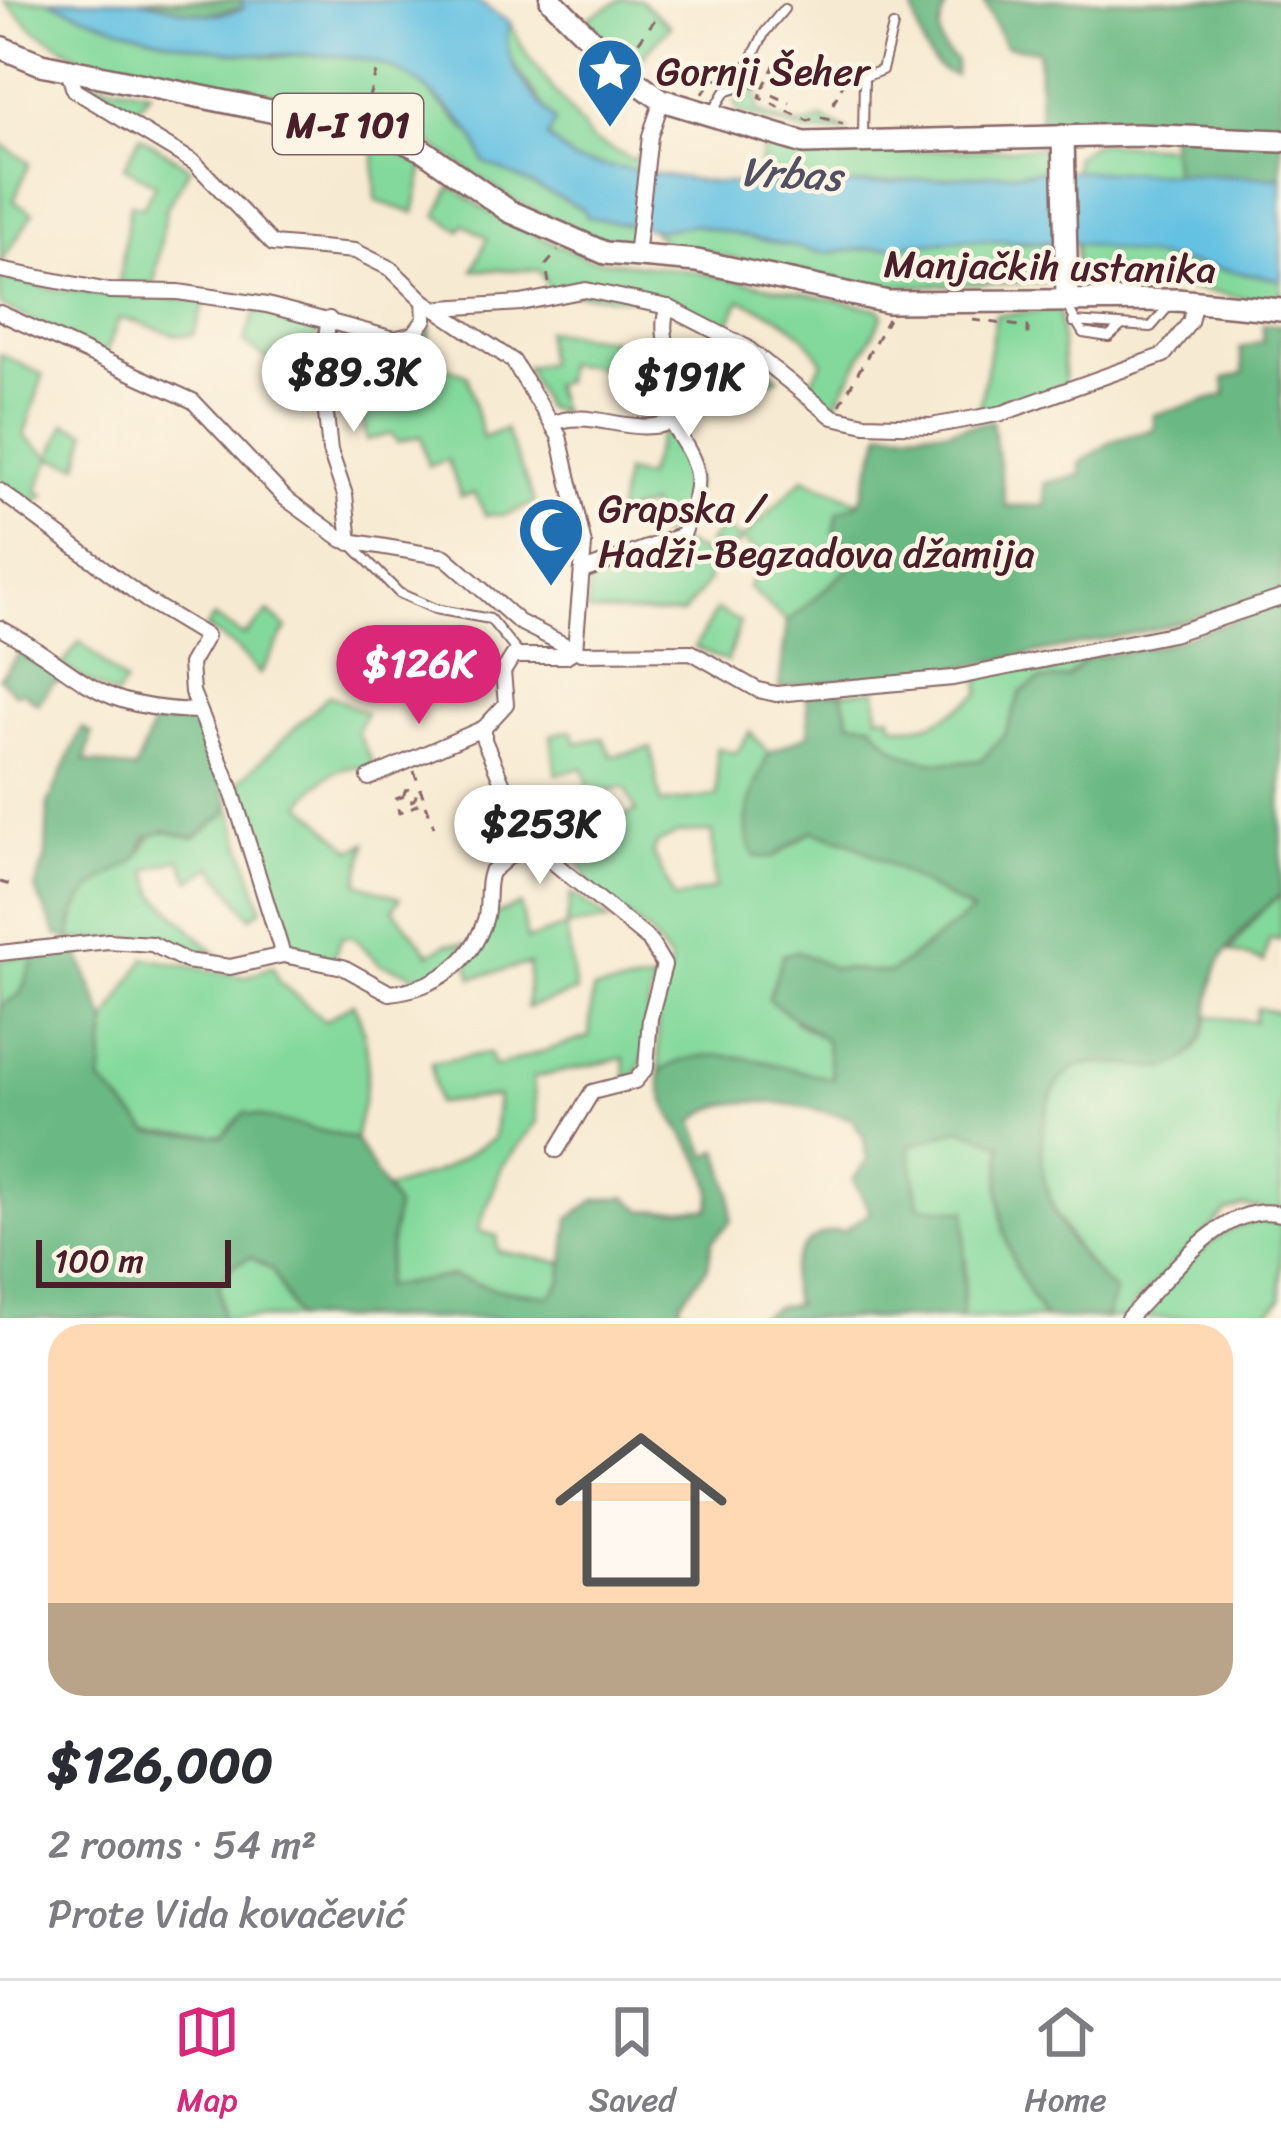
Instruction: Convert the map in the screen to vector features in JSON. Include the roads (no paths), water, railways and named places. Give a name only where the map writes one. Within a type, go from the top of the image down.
[{"type":"main road","points":[[551,0],[619,68],[662,100],[805,143],[852,133],[1281,141]]},
{"type":"main road","name":"Manjačkih ustanika","points":[[0,47],[70,79],[393,136],[424,151],[509,211],[604,253],[697,261],[888,302],[1067,298],[1186,301],[1281,310]]},
{"type":"main road","points":[[1063,136],[1067,298]]},
{"type":"street","points":[[70,79],[195,163],[274,244],[370,256],[424,301],[442,308],[516,364],[552,424],[574,488],[583,571],[575,650]]},
{"type":"street","points":[[636,256],[647,154],[662,100]]},
{"type":"street","points":[[0,270],[109,291],[223,297],[403,338],[422,327],[424,301]]},
{"type":"street","points":[[442,308],[586,290],[668,307],[736,340],[833,417],[865,424],[931,426],[1003,413],[1171,351],[1190,322],[1186,301]]},
{"type":"street","points":[[668,307],[663,328],[680,394],[671,423]]},
{"type":"street","points":[[0,313],[193,400],[285,498],[350,543],[445,557],[519,622],[575,650],[593,654],[691,652],[776,694],[953,678],[1172,634],[1281,598]]},
{"type":"street","points":[[329,319],[321,367],[330,451],[345,495],[350,543]]},
{"type":"street","points":[[552,424],[573,417],[619,425],[671,423]]},
{"type":"street","points":[[583,571],[682,536],[701,484],[695,459],[671,423]]},
{"type":"street","points":[[0,490],[146,600],[206,636],[189,674],[231,788],[283,955]]},
{"type":"street","points":[[0,628],[103,697],[150,710],[199,711]]},
{"type":"street","points":[[369,778],[484,728],[504,709],[504,670],[519,654],[557,657],[575,650]]},
{"type":"street","points":[[484,728],[527,841],[649,940],[664,965],[650,1018],[646,1067],[635,1081],[592,1091],[557,1150]]},
{"type":"street","points":[[0,953],[108,941],[152,944],[186,961],[230,967],[283,955],[343,967],[390,993],[451,972],[471,949],[486,919],[491,872],[527,841]]},
{"type":"street","points":[[1128,1318],[1220,1224],[1252,1211],[1281,1214]]},
{"type":"lane","points":[[710,117],[725,92],[741,82],[765,32],[784,10]]},
{"type":"lane","points":[[852,133],[863,135],[864,77],[882,70],[893,26]]},
{"type":"lane","points":[[1067,298],[1072,322],[1120,327],[1151,327],[1186,301]]},
{"type":"lane","points":[[350,543],[399,593],[436,609],[490,619],[519,654]]},
{"type":"water","points":[[49,0],[143,1],[218,14],[244,8],[240,0],[475,0],[510,23],[508,51],[513,64],[555,122],[548,138],[575,161],[716,183],[846,185],[1054,170],[1281,178],[1281,280],[1076,243],[965,240],[823,253],[694,225],[660,230],[587,217],[583,209],[484,162],[473,136],[443,103],[389,67],[336,56],[250,54],[196,46],[110,24]]},
{"type":"place","name":"Gornji Šeher","points":[[610,130]]},
{"type":"place","name":"Grapska / Hadži-Begzadova džamija","points":[[551,589]]},
{"type":"water label","name":"Vrbas","points":[[791,173]]}]
